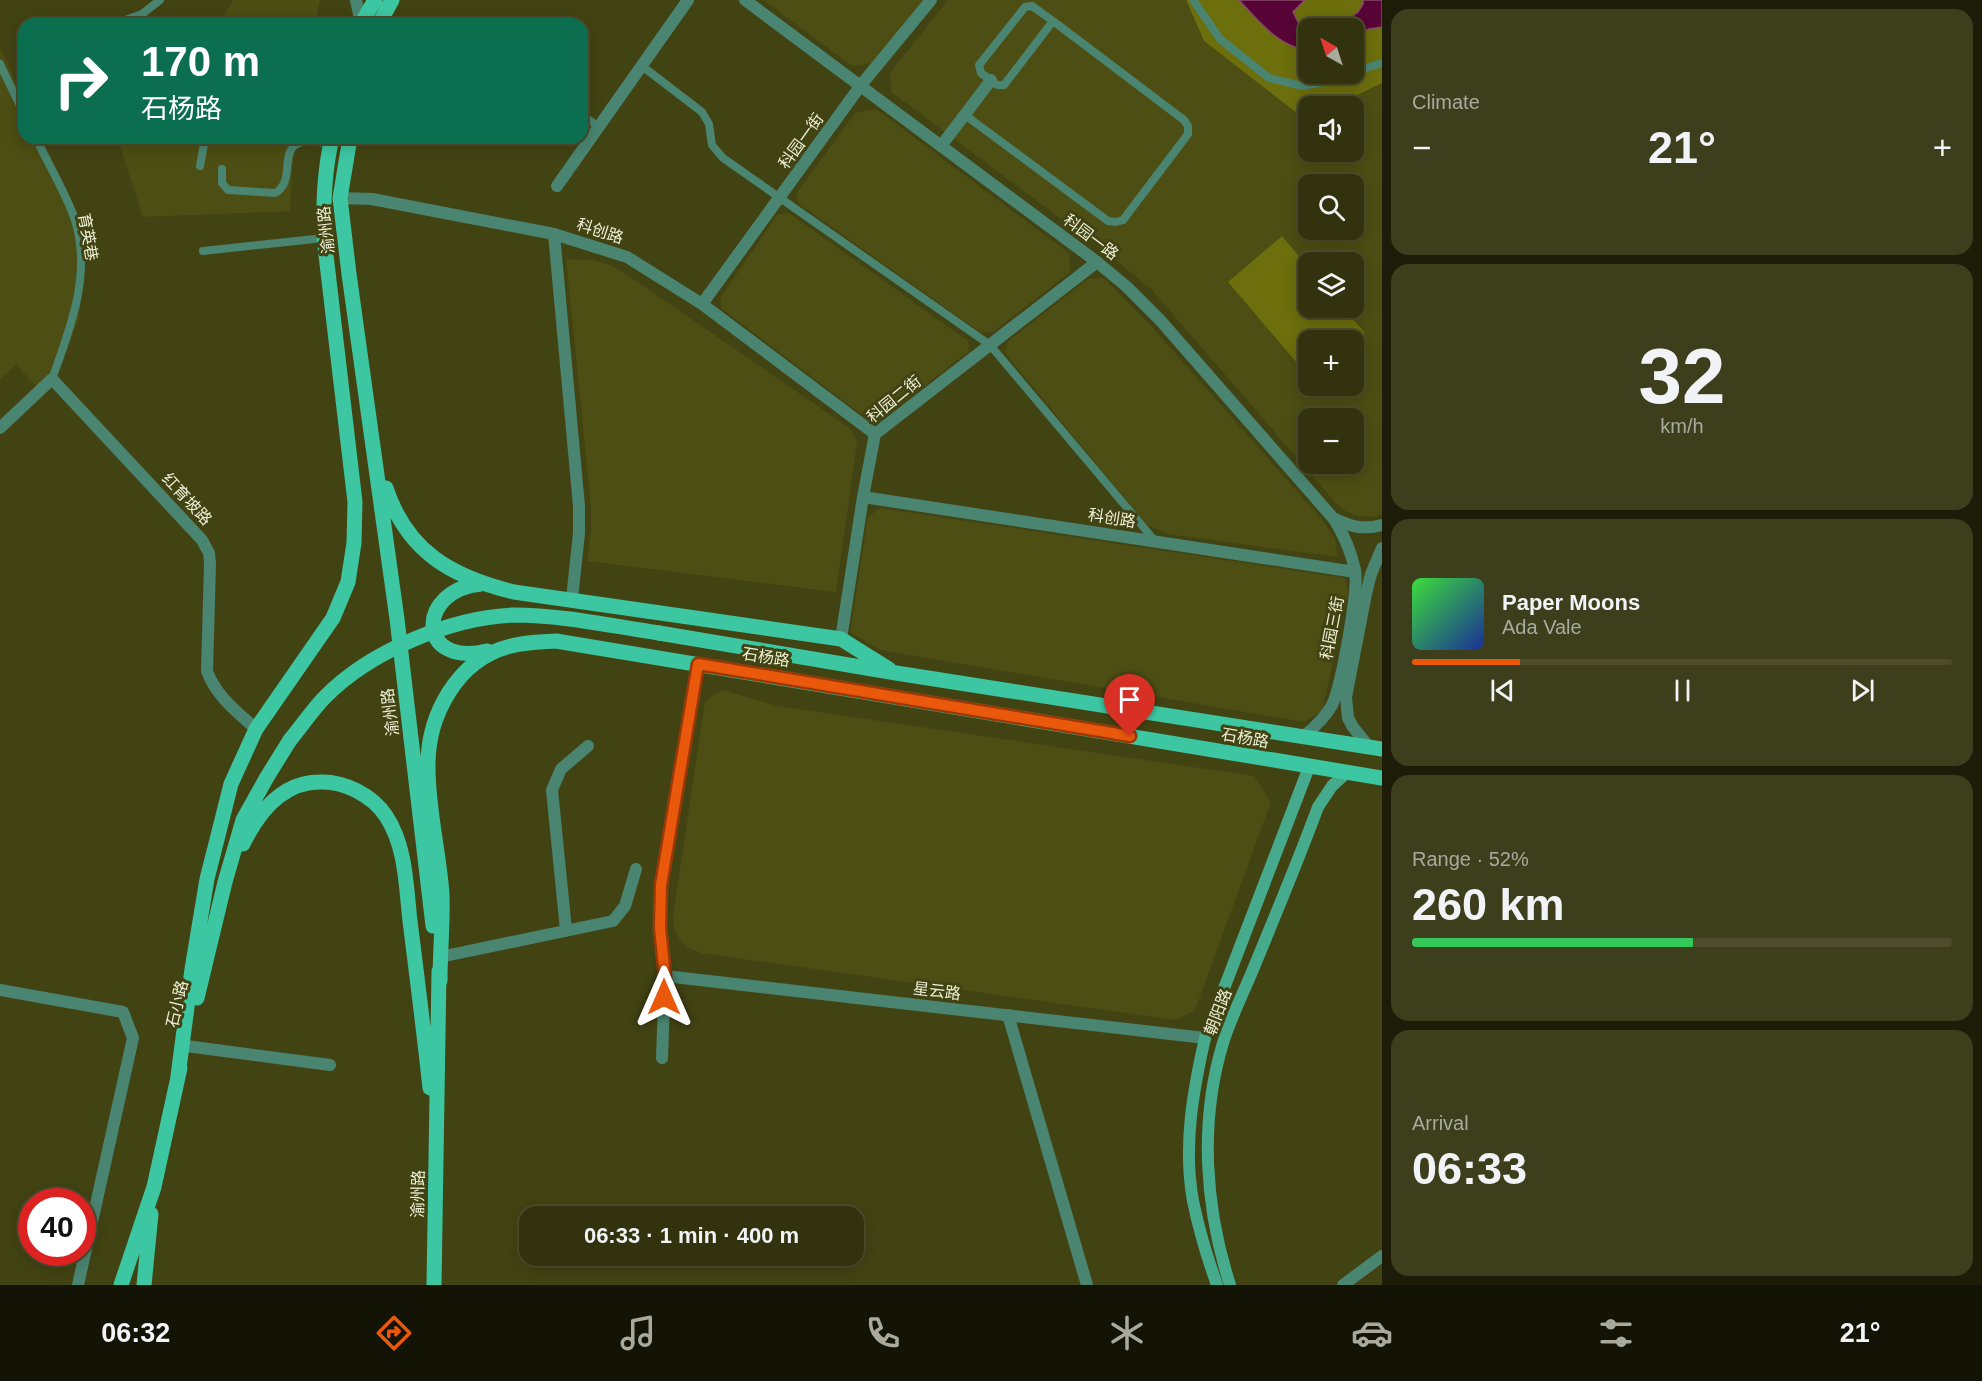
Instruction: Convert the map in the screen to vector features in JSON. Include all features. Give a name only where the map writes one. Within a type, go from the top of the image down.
[{"type":"main road","points":[[364,18],[375,0]]},
{"type":"main road","points":[[382,18],[392,0]]},
{"type":"main road","name":"渝州路","points":[[178,1076],[207,879],[231,784],[256,729],[333,618],[348,582],[354,543],[355,502],[324,238],[323,198],[331,144]]},
{"type":"main road","name":"渝州路","points":[[349,144],[340,198],[398,631],[440,981],[433,1285]]},
{"type":"main road","points":[[374,454],[391,506],[410,536],[432,557],[456,573],[481,584],[514,592],[841,639],[896,673]]},
{"type":"main road","points":[[481,584],[466,585],[457,589],[442,602],[433,619],[436,638],[442,645],[457,654],[473,654],[509,646]]},
{"type":"main road","name":"石杨路","points":[[290,740],[325,697],[363,665],[414,639],[465,621],[513,615],[563,618],[1376,748]]},
{"type":"main road","name":"石杨路","points":[[440,981],[442,895],[428,769],[430,732],[445,697],[458,680],[471,666],[509,646],[556,641],[1382,778]]},
{"type":"main road","name":"石小路","points":[[121,1285],[154,1188],[178,1076],[225,882],[243,820],[290,740]]},
{"type":"main road","name":"朝阳路","points":[[1217,1285],[1193,1199],[1189,1158],[1190,1120],[1195,1083],[1204,1038],[1309,767]]},
{"type":"main road","name":"朝阳路","points":[[1230,1285],[1215,1229],[1210,1199],[1208,1160],[1214,1086],[1223,1043],[1318,807],[1332,786],[1347,772]]},
{"type":"main road","points":[[225,882],[251,828],[264,809],[281,794],[299,785],[318,782],[338,783],[371,800],[385,814],[395,833],[404,872],[419,981],[437,1160]]},
{"type":"main road","points":[[1278,850],[1284,845],[1292,845],[1298,850],[1298,859]]},
{"type":"main road","points":[[131,1285],[154,1188]]},
{"type":"main road","points":[[144,1285],[154,1188]]},
{"type":"street","points":[[356,0],[360,18]]},
{"type":"street","points":[[588,142],[688,0]]},
{"type":"street","name":"科园一路","points":[[745,0],[1127,286],[1160,320],[1333,518]]},
{"type":"street","name":"科园一街","points":[[702,304],[861,85],[931,0]]},
{"type":"street","points":[[941,146],[991,80]]},
{"type":"street","points":[[557,186],[587,144]]},
{"type":"street","points":[[340,198],[372,199],[554,234]]},
{"type":"street","name":"科创路","points":[[572,600],[579,533],[579,507],[554,234],[627,257],[702,304],[875,434]]},
{"type":"street","name":"科园二街","points":[[841,639],[875,434],[1097,262]]},
{"type":"street","points":[[0,428],[52,380]]},
{"type":"street","name":"红育坡路","points":[[52,380],[202,540],[209,553],[210,564],[207,671],[219,695],[256,729]]},
{"type":"street","name":"科创路","points":[[863,497],[1356,572]]},
{"type":"street","points":[[1333,518],[1352,527],[1370,528],[1382,525]]},
{"type":"street","name":"科园三街","points":[[1304,736],[1328,713],[1336,697],[1356,592],[1356,572],[1347,540],[1333,518]]},
{"type":"street","name":"科园三街","points":[[1376,748],[1353,727],[1348,718],[1346,697],[1368,584],[1382,548]]},
{"type":"street","points":[[662,1058],[665,976],[660,928],[661,885],[698,664]]},
{"type":"street","points":[[566,930],[552,790],[561,769],[588,746]]},
{"type":"street","points":[[440,957],[613,921],[626,906],[636,870]]},
{"type":"street","name":"星云路","points":[[665,976],[1204,1038]]},
{"type":"street","points":[[0,990],[123,1012],[133,1038],[78,1285]]},
{"type":"street","points":[[1008,1016],[1087,1285]]},
{"type":"street","points":[[186,1046],[330,1065]]},
{"type":"street","points":[[1343,1285],[1382,1256]]},
{"type":"lane","points":[[131,18],[142,14],[160,0]]},
{"type":"lane","points":[[1193,0],[1220,39],[1269,78],[1302,86],[1313,84]]},
{"type":"lane","points":[[964,115],[1108,221],[1122,220],[1188,134],[1188,126],[1184,120],[1053,21],[1032,6],[1025,7],[980,65],[981,73],[997,85],[1004,85],[1053,21]]},
{"type":"lane","points":[[142,14],[143,18]]},
{"type":"lane","points":[[1364,69],[1382,63]]},
{"type":"lane","points":[[0,64],[18,102]]},
{"type":"lane","points":[[642,66],[702,112],[709,124],[712,145],[723,158],[990,345],[1155,541]]},
{"type":"lane","points":[[588,119],[599,127]]},
{"type":"lane","name":"育英巷","points":[[39,144],[74,218],[82,260],[74,318],[52,380]]},
{"type":"lane","points":[[200,166],[204,144]]},
{"type":"lane","points":[[222,169],[222,183],[228,190],[275,193],[286,183],[288,155],[292,148],[299,144]]},
{"type":"lane","points":[[203,251],[324,238]]},
{"type":"shaded area","points":[[233,0],[320,0],[316,18],[223,18]]},
{"type":"shaded area","points":[[763,0],[925,0],[874,63],[852,66]]},
{"type":"shaded area","points":[[948,0],[1186,0],[1204,41],[1298,113],[1298,162],[1364,162],[1364,96],[1355,96],[1382,83],[1382,514],[1372,517],[1358,516],[1345,511],[1311,474],[1364,474],[1364,408],[1298,408],[1298,459],[1152,290],[1107,253],[891,92],[890,73]]},
{"type":"shaded area","points":[[1186,0],[1382,0],[1382,83],[1355,96],[1298,96],[1298,114],[1204,41]]},
{"type":"shaded area","points":[[1239,0],[1305,0],[1293,12],[1298,22],[1298,48],[1278,38]]},
{"type":"shaded area","points":[[1363,0],[1382,0],[1382,27],[1364,31],[1364,18],[1350,18],[1358,12]]},
{"type":"shaded area","points":[[0,47],[18,86],[18,144],[45,144],[78,216],[86,258],[79,318],[61,366],[38,388],[16,365],[0,379]]},
{"type":"shaded area","points":[[876,109],[1069,253],[1070,272],[993,332],[980,332],[799,204],[796,194],[855,113]]},
{"type":"shaded area","points":[[119,144],[296,144],[290,211],[143,217]]},
{"type":"shaded area","points":[[789,213],[968,341],[969,351],[882,419],[869,420],[722,309],[720,298],[777,215]]},
{"type":"shaded area","points":[[1282,236],[1298,255],[1298,318],[1352,318],[1362,330],[1298,330],[1298,364],[1228,282]]},
{"type":"shaded area","points":[[566,259],[594,260],[626,274],[851,429],[857,443],[836,592],[587,561],[591,531],[591,506]]},
{"type":"shaded area","points":[[1104,278],[1152,327],[1324,522],[1335,539],[1337,557],[1168,534],[1146,524],[1005,353],[1007,342],[1088,279]]},
{"type":"shaded area","points":[[880,508],[1345,578],[1348,593],[1322,711],[1305,722],[880,650],[850,632],[868,517]]},
{"type":"shaded area","points":[[722,690],[778,706],[1254,776],[1271,802],[1195,1010],[1176,1020],[701,953],[689,948],[679,938],[674,928],[673,916],[705,701]]},
{"type":"route","points":[[664,997],[665,976],[660,928],[661,885],[698,664],[1130,736]]}]
